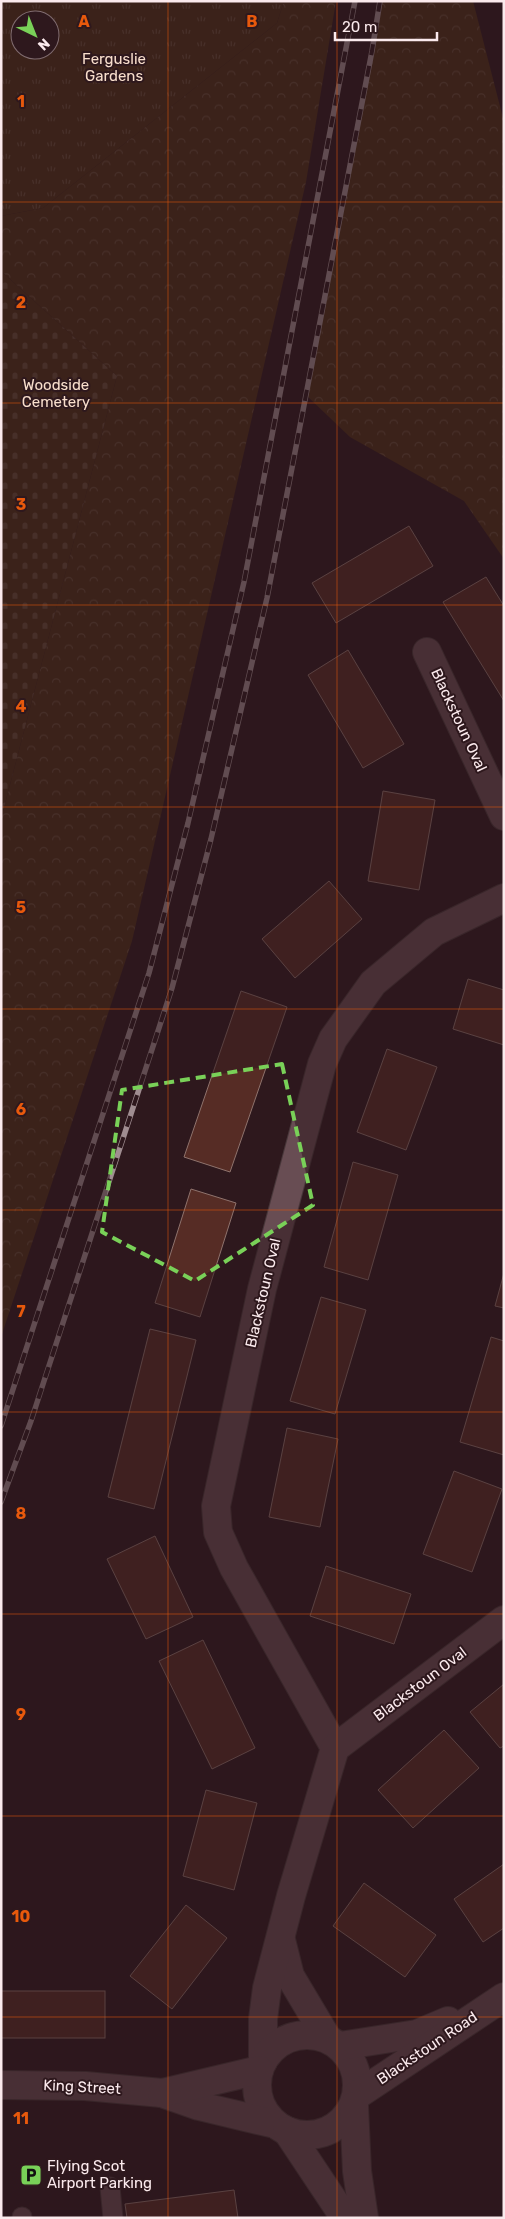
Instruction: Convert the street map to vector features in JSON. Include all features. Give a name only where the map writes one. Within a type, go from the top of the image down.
[{"type":"street","name":"Blackstoun Oval","points":[[427,652],[504,816]]},
{"type":"street","name":"Blackstoun Oval","points":[[504,898],[434,932],[373,983],[333,1038],[322,1064],[262,1289],[216,1506],[218,1532],[234,1568],[335,1748],[504,1620]]},
{"type":"street","points":[[335,1748],[291,1896],[267,1988],[261,2065],[257,2085],[259,2100],[266,2115],[281,2128],[345,2218]]},
{"type":"street","points":[[281,1938],[290,1976],[333,2042],[352,2061],[357,2072],[355,2101],[357,2172],[364,2218]]},
{"type":"street","name":"Blackstoun Road","points":[[333,2042],[417,2034],[500,1999]]},
{"type":"street","name":"Blackstoun Road","points":[[355,2101],[500,1999]]},
{"type":"street","points":[[261,2065],[275,2046],[292,2037],[305,2034],[333,2042]]},
{"type":"street","name":"King Street","points":[[162,2093],[261,2065]]},
{"type":"street","name":"King Street","points":[[1,2085],[85,2086],[162,2093],[199,2106],[281,2128]]},
{"type":"street","points":[[281,2128],[303,2136],[319,2134],[333,2129],[345,2119],[355,2101]]},
{"type":"lane","points":[[110,2187],[113,2218]]},
{"type":"highlighted area","points":[[282,1064],[313,1205],[195,1281],[102,1232],[122,1090]]},
{"type":"green space","name":"Ferguslie Gardens","points":[[1,1],[284,1],[277,23],[43,208],[1,216]]},
{"type":"green space","points":[[284,1],[336,1],[306,182],[132,941],[1,1337],[1,819],[117,376],[1,271],[1,216],[43,208],[277,23]]},
{"type":"green space","points":[[379,1],[473,1],[504,122],[504,559],[464,501],[350,437],[306,395]]},
{"type":"green space","name":"Woodside Cemetery","points":[[1,271],[117,376],[1,819]]},
{"type":"building","points":[[409,526],[433,566],[336,623],[312,583]]},
{"type":"building","points":[[486,577],[504,606],[504,701],[443,602]]},
{"type":"building","points":[[348,650],[404,744],[363,768],[308,675]]},
{"type":"building","points":[[383,791],[435,800],[419,890],[368,881]]},
{"type":"building","points":[[329,881],[362,919],[295,978],[262,939]]},
{"type":"building","points":[[468,979],[504,990],[504,1045],[453,1029]]},
{"type":"building","points":[[241,991],[287,1007],[230,1172],[184,1157]]},
{"type":"building","points":[[387,1049],[437,1067],[406,1150],[357,1132]]},
{"type":"building","points":[[353,1162],[398,1175],[368,1280],[324,1267]]},
{"type":"building","points":[[191,1189],[236,1203],[200,1317],[155,1303]]},
{"type":"building","points":[[504,1273],[504,1308],[495,1306]]},
{"type":"building","points":[[321,1297],[366,1310],[335,1414],[290,1401]]},
{"type":"building","points":[[150,1329],[196,1340],[154,1509],[108,1497]]},
{"type":"building","points":[[491,1337],[504,1341],[504,1455],[460,1442]]},
{"type":"building","points":[[287,1428],[338,1439],[320,1527],[269,1517]]},
{"type":"building","points":[[454,1471],[502,1489],[472,1572],[423,1554]]},
{"type":"building","points":[[155,1536],[193,1617],[146,1639],[107,1559]]},
{"type":"building","points":[[326,1566],[411,1594],[394,1644],[310,1616]]},
{"type":"building","points":[[203,1640],[255,1748],[212,1769],[159,1661]]},
{"type":"building","points":[[504,1684],[504,1746],[500,1748],[470,1712]]},
{"type":"building","points":[[444,1730],[479,1768],[413,1828],[378,1790]]},
{"type":"building","points":[[206,1790],[257,1803],[234,1890],[183,1876]]},
{"type":"building","points":[[504,1864],[504,1928],[483,1942],[454,1899]]},
{"type":"building","points":[[364,1883],[436,1935],[405,1977],[333,1926]]},
{"type":"building","points":[[186,1905],[227,1938],[172,2009],[130,1976]]},
{"type":"building","points":[[1,1991],[105,1991],[105,2038],[1,2038]]},
{"type":"building","points":[[234,2190],[238,2218],[127,2218],[125,2204]]},
{"type":"railway","points":[[1,1426],[149,973],[188,823],[244,582],[355,1]]},
{"type":"railway","points":[[1,1502],[31,1421],[172,988],[211,839],[267,598],[380,1]]},
{"type":"place","name":"Flying Scot Airport Parking","points":[[31,2175]]}]
